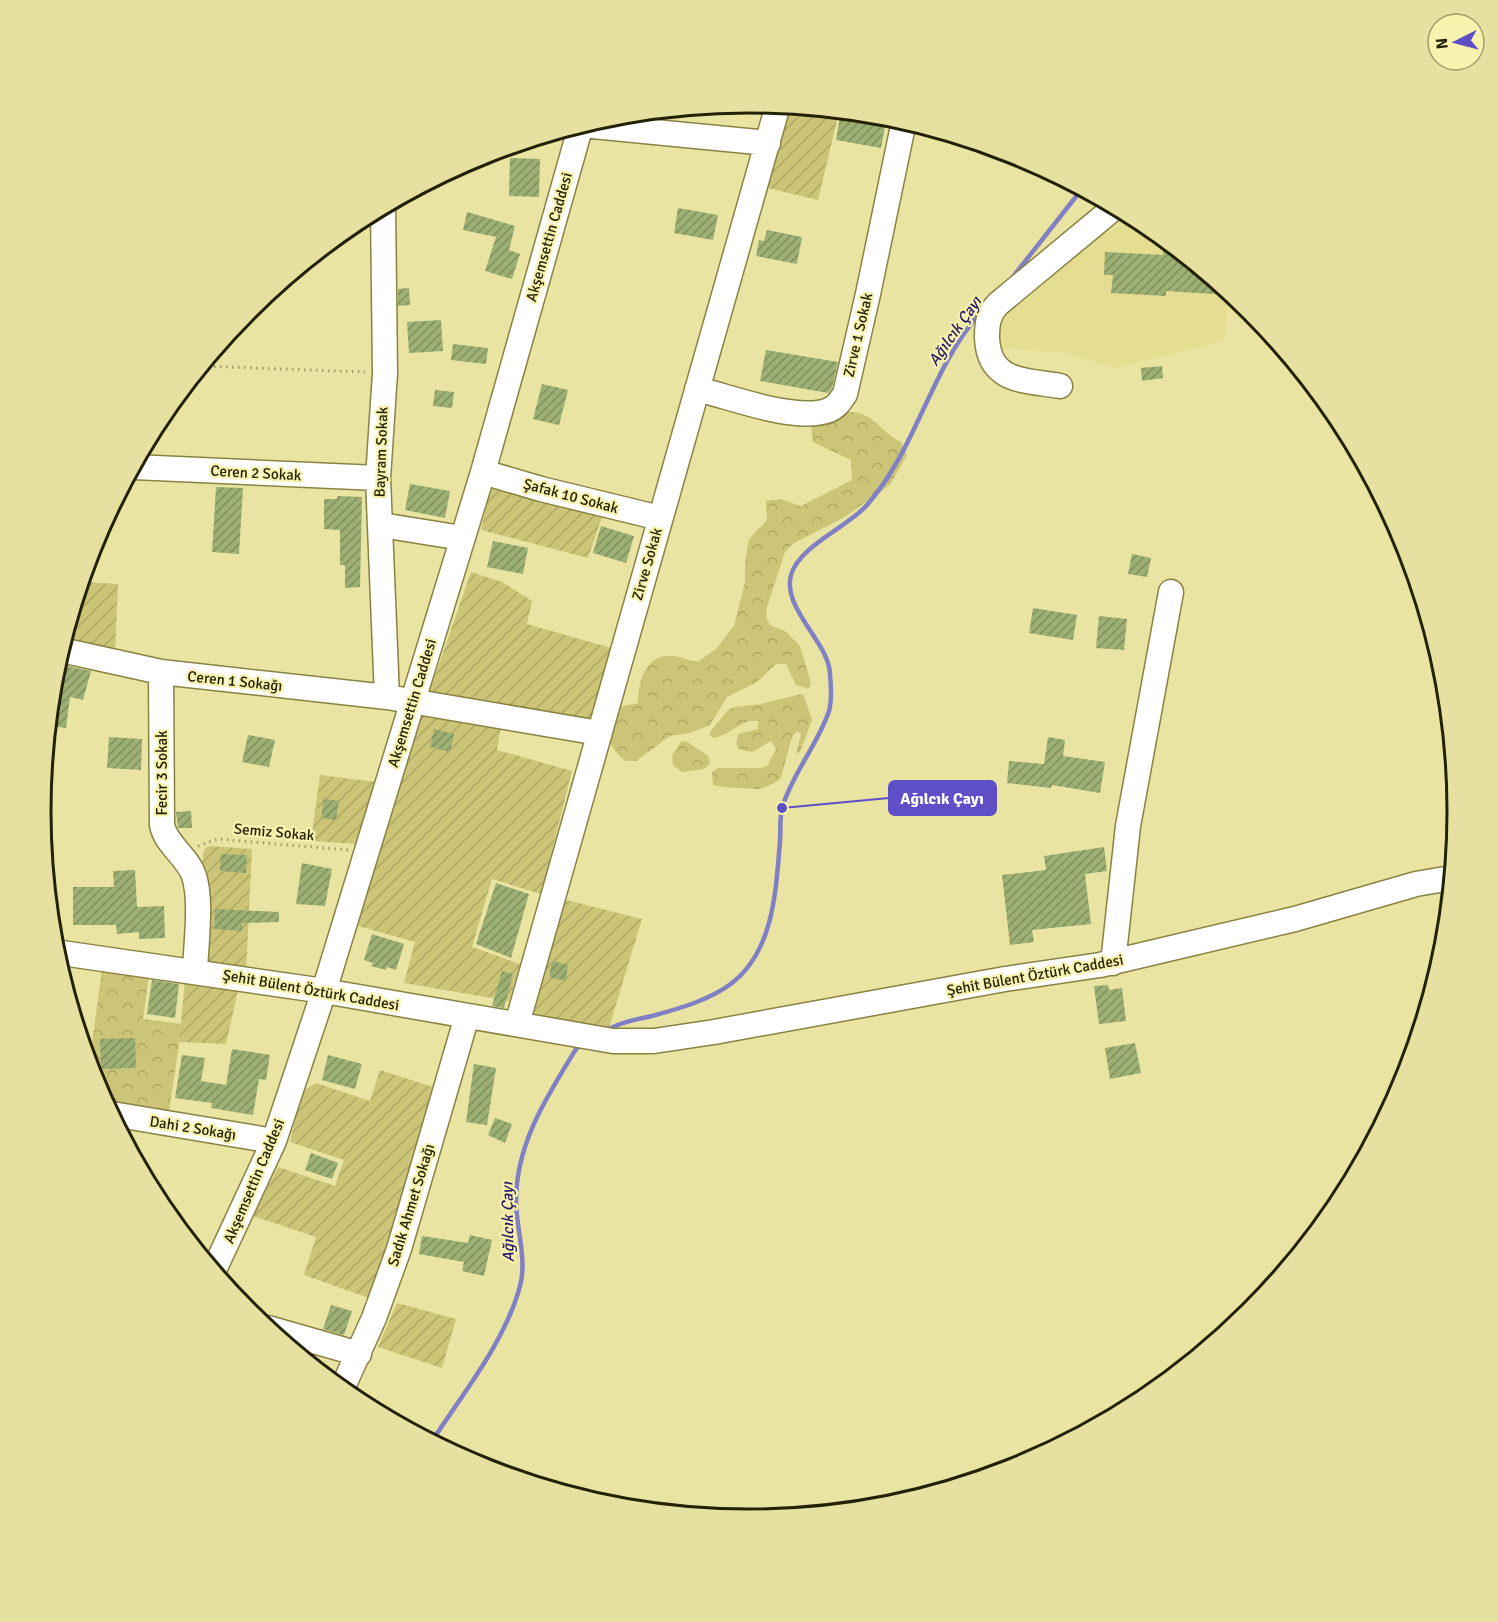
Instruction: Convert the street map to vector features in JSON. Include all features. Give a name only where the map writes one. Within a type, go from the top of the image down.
[{"type":"street","name":"Zirve Sokak","points":[[517,1024],[776,114]]},
{"type":"street","points":[[607,127],[768,143]]},
{"type":"street","name":"Zirve 1 Sokak","points":[[697,388],[805,414],[830,410],[838,405],[845,394],[868,294],[901,130]]},
{"type":"street","name":"Akşemsettin Caddesi","points":[[217,1263],[274,1141],[324,991],[483,472],[578,134]]},
{"type":"street","points":[[1060,386],[1008,377],[1000,371],[990,354],[988,319],[998,304],[1107,213]]},
{"type":"street","name":"Bayram Sokak","points":[[383,217],[385,373],[378,478],[387,697]]},
{"type":"street","name":"Ceren 2 Sokak","points":[[142,467],[378,478]]},
{"type":"street","name":"Şafak 10 Sokak","points":[[483,472],[541,489],[660,518]]},
{"type":"street","points":[[381,525],[462,538]]},
{"type":"street","points":[[1113,963],[1128,826],[1171,592]]},
{"type":"street","name":"Ceren 1 Sokağı","points":[[70,652],[161,672],[387,697],[599,733]]},
{"type":"street","name":"Fecir 3 Sokak","points":[[161,672],[162,825],[164,834],[184,858],[197,887],[195,971]]},
{"type":"street","name":"Şehit Bülent Öztürk Caddesi","points":[[66,953],[324,991],[566,1031],[613,1041],[654,1041],[993,981],[1113,963],[1274,924],[1416,884],[1444,879]]},
{"type":"street","name":"Sadık Ahmet Sokağı","points":[[346,1380],[399,1249],[467,1016]]},
{"type":"street","name":"Dahi 2 Sokağı","points":[[121,1115],[274,1141]]},
{"type":"street","points":[[286,1333],[358,1354]]},
{"type":"path","points":[[211,366],[385,373]]},
{"type":"path","name":"Semiz Sokak","points":[[184,858],[202,843],[218,839],[368,852]]},
{"type":"shaded area","points":[[1125,224],[1174,257],[1228,303],[1225,340],[1114,368],[1067,353],[1002,348],[993,318],[1073,250]]},
{"type":"green space","points":[[785,114],[837,119],[818,200],[764,187]]},
{"type":"green space","points":[[849,412],[857,412],[870,418],[901,442],[907,455],[890,485],[843,518],[794,543],[785,552],[766,616],[770,625],[785,631],[800,646],[811,683],[809,689],[796,685],[786,664],[776,664],[757,682],[727,697],[710,725],[690,733],[670,736],[636,761],[626,761],[611,745],[610,736],[618,707],[638,703],[645,671],[655,660],[671,656],[699,661],[716,649],[734,626],[745,582],[745,562],[749,539],[767,520],[766,501],[780,499],[801,506],[852,480],[851,460],[813,442],[811,427],[815,423]]},
{"type":"green space","points":[[492,483],[603,514],[588,558],[481,530]]},
{"type":"green space","points":[[471,572],[502,582],[532,601],[527,624],[615,649],[589,728],[426,702]]},
{"type":"green space","points":[[90,582],[118,584],[115,654],[72,647]]},
{"type":"green space","points":[[801,694],[804,696],[812,720],[800,752],[796,754],[801,734],[797,731],[792,737],[781,778],[759,789],[713,785],[712,772],[718,768],[761,768],[767,766],[776,749],[771,741],[752,752],[739,749],[736,744],[738,734],[758,729],[758,721],[747,722],[714,738],[710,736],[710,732],[729,709]]},
{"type":"green space","points":[[423,706],[502,721],[497,750],[572,771],[541,894],[492,879],[472,947],[520,964],[509,1001],[404,983],[415,942],[358,926]]},
{"type":"green space","points":[[686,741],[708,756],[710,763],[704,769],[682,772],[673,765],[672,755],[681,742]]},
{"type":"green space","points":[[320,775],[376,782],[358,844],[311,841]]},
{"type":"green space","points":[[206,847],[252,849],[246,973],[201,960],[203,853]]},
{"type":"green space","points":[[562,899],[642,919],[608,1031],[533,1018]]},
{"type":"green space","points":[[102,970],[149,976],[143,1019],[182,1024],[167,1125],[122,1118],[92,1045]]},
{"type":"green space","points":[[185,981],[239,986],[226,1044],[179,1042]]},
{"type":"green space","points":[[380,1070],[439,1089],[372,1299],[304,1275],[316,1237],[253,1216],[278,1167],[335,1186],[344,1160],[290,1142],[302,1092],[316,1083],[370,1101]]},
{"type":"green space","points":[[397,1303],[456,1319],[442,1368],[378,1347]]},
{"type":"building","points":[[840,119],[885,126],[881,148],[836,140]]},
{"type":"building","points":[[510,158],[540,159],[539,197],[509,196]]},
{"type":"building","points":[[678,208],[718,215],[713,240],[674,233]]},
{"type":"building","points":[[467,212],[515,226],[509,250],[520,254],[512,279],[485,271],[496,237],[463,230]]},
{"type":"building","points":[[767,230],[802,237],[797,264],[756,256],[759,240],[764,241]]},
{"type":"building","points":[[1163,249],[1209,286],[1215,294],[1166,291],[1166,296],[1111,293],[1113,275],[1104,275],[1105,252],[1163,255]]},
{"type":"building","points":[[409,288],[410,305],[398,306],[398,289]]},
{"type":"building","points":[[441,320],[443,351],[409,353],[407,322]]},
{"type":"building","points":[[453,344],[488,348],[486,364],[451,360]]},
{"type":"building","points":[[766,350],[838,362],[832,388],[828,393],[760,381]]},
{"type":"building","points":[[1162,366],[1163,378],[1142,381],[1141,368]]},
{"type":"building","points":[[542,384],[568,390],[559,425],[533,419]]},
{"type":"building","points":[[435,390],[454,392],[452,408],[433,406]]},
{"type":"building","points":[[410,484],[450,491],[445,518],[405,510]]},
{"type":"building","points":[[216,487],[243,488],[239,554],[212,552]]},
{"type":"building","points":[[337,496],[362,497],[360,587],[345,588],[345,565],[340,565],[340,530],[324,529],[324,499],[337,499]]},
{"type":"building","points":[[601,526],[634,536],[626,563],[593,553]]},
{"type":"building","points":[[493,541],[528,548],[523,574],[487,567]]},
{"type":"building","points":[[1132,554],[1151,558],[1147,577],[1128,574]]},
{"type":"building","points":[[1033,608],[1077,615],[1073,640],[1029,633]]},
{"type":"building","points":[[1099,616],[1127,619],[1124,650],[1096,648]]},
{"type":"building","points":[[66,666],[91,671],[83,700],[70,697],[66,728],[56,727]]},
{"type":"building","points":[[434,729],[454,734],[450,752],[430,747]]},
{"type":"building","points":[[248,735],[275,740],[269,767],[242,762]]},
{"type":"building","points":[[109,737],[142,739],[141,770],[107,768]]},
{"type":"building","points":[[1048,737],[1065,740],[1063,756],[1105,762],[1100,793],[1052,785],[1051,788],[1007,783],[1009,761],[1044,764]]},
{"type":"building","points":[[324,799],[339,801],[336,820],[321,818]]},
{"type":"building","points":[[191,811],[192,828],[178,828],[176,812]]},
{"type":"building","points":[[1104,847],[1107,871],[1085,874],[1091,924],[1032,930],[1034,942],[1010,945],[1002,875],[1046,870],[1044,856]]},
{"type":"building","points":[[221,854],[247,855],[246,873],[220,871]]},
{"type":"building","points":[[302,863],[332,869],[325,906],[296,904]]},
{"type":"building","points":[[135,870],[137,907],[164,906],[165,938],[139,939],[139,932],[117,934],[116,925],[73,925],[73,887],[114,887],[113,871]]},
{"type":"building","points":[[496,883],[529,894],[511,958],[476,944]]},
{"type":"building","points":[[215,909],[279,912],[279,922],[242,923],[242,931],[214,929]]},
{"type":"building","points":[[372,934],[404,944],[396,970],[371,966],[373,963],[364,960]]},
{"type":"building","points":[[552,961],[568,965],[566,981],[549,977]]},
{"type":"building","points":[[502,971],[513,974],[504,1008],[492,1006]]},
{"type":"building","points":[[152,980],[179,984],[175,1018],[147,1014]]},
{"type":"building","points":[[1108,985],[1109,990],[1122,988],[1126,1021],[1099,1024],[1094,986]]},
{"type":"building","points":[[135,1038],[136,1068],[101,1069],[100,1039]]},
{"type":"building","points":[[1135,1043],[1141,1073],[1110,1079],[1105,1048]]},
{"type":"building","points":[[232,1049],[270,1055],[266,1080],[259,1079],[253,1115],[211,1108],[212,1103],[175,1098],[182,1055],[205,1058],[201,1081],[226,1085]]},
{"type":"building","points":[[328,1055],[362,1064],[355,1089],[322,1080]]},
{"type":"building","points":[[474,1064],[496,1068],[487,1125],[466,1122]]},
{"type":"building","points":[[495,1118],[512,1124],[505,1143],[488,1135]]},
{"type":"building","points":[[311,1153],[338,1163],[332,1179],[305,1170]]},
{"type":"building","points":[[470,1235],[492,1240],[484,1276],[462,1271],[464,1262],[419,1254],[422,1236],[468,1243]]},
{"type":"building","points":[[331,1305],[352,1311],[344,1335],[323,1329]]},
{"type":"waterway","name":"Ağılcık Çayı","points":[[1012,278],[1077,195]]},
{"type":"waterway","name":"Ağılcık Çayı","points":[[605,1031],[622,1023],[683,1007],[714,994],[732,983],[746,970],[757,954],[765,937],[774,899],[783,805],[793,781],[819,735],[831,703],[828,662],[793,600],[790,588],[791,575],[804,555],[859,513],[884,483],[912,434],[948,359],[980,313]]},
{"type":"waterway","name":"Ağılcık Çayı","points":[[436,1435],[494,1347],[513,1306],[522,1276],[516,1204],[521,1162],[534,1123],[576,1049],[582,1045]]},
{"type":"place","name":"Ağılcık Çayı","points":[[782,808]]}]
